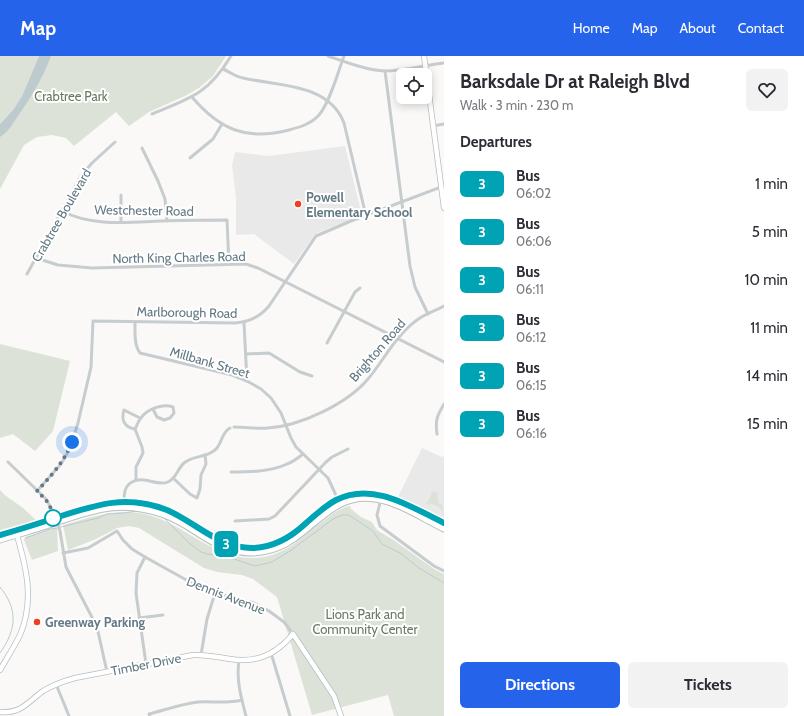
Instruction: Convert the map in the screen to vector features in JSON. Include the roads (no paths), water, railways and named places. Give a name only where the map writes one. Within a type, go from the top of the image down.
[{"type":"main road","points":[[0,540],[16,533],[57,520],[96,504],[124,504],[149,505],[167,510],[211,537],[222,542],[237,547],[254,548],[269,545],[290,536],[320,511],[362,493],[388,497],[444,523]]},
{"type":"main road","points":[[381,497],[387,502],[444,528]]},
{"type":"main road","points":[[0,535],[16,533]]},
{"type":"street","points":[[152,114],[192,97],[209,85],[224,69],[231,56]]},
{"type":"street","points":[[328,56],[371,69],[385,71],[444,63]]},
{"type":"street","points":[[192,97],[203,110],[222,124],[243,132],[264,134],[299,128],[313,120],[323,110],[344,56]]},
{"type":"street","points":[[424,56],[433,126],[443,186],[444,208]]},
{"type":"street","points":[[224,69],[241,78],[296,87],[310,92],[336,107],[341,113],[344,123],[366,216]]},
{"type":"street","points":[[385,71],[410,266],[415,287],[428,314]]},
{"type":"street","points":[[190,158],[213,138],[222,124]]},
{"type":"street","points":[[433,126],[444,124]]},
{"type":"street","name":"Crabtree Boulevard","points":[[27,274],[86,168],[114,142]]},
{"type":"street","points":[[142,148],[165,199],[167,221]]},
{"type":"street","name":"Marlborough Road","points":[[37,491],[61,464],[72,442],[91,367],[93,321],[244,323],[264,312],[316,236],[443,186]]},
{"type":"street","points":[[121,195],[122,222]]},
{"type":"street","name":"Westchester Road","points":[[62,211],[71,216],[122,222],[227,220],[229,264]]},
{"type":"street","name":"North King Charles Road","points":[[36,258],[58,265],[92,268],[246,264],[258,268],[444,362]]},
{"type":"street","points":[[327,343],[355,292],[360,288]]},
{"type":"street","name":"Brighton Road","points":[[234,427],[268,428],[286,425],[320,413],[338,404],[368,380],[398,339],[408,328],[418,320],[444,306]]},
{"type":"street","name":"Millbank Street","points":[[135,322],[136,342],[140,353],[232,375],[248,381],[261,389],[282,413],[296,447],[328,478],[339,502]]},
{"type":"street","points":[[244,323],[248,381]]},
{"type":"street","points":[[246,354],[269,353],[300,372],[312,376]]},
{"type":"street","points":[[437,434],[435,423],[444,404]]},
{"type":"street","points":[[135,429],[140,418],[153,409],[168,405],[173,407],[174,413],[170,418],[164,420],[157,417],[153,409]]},
{"type":"street","points":[[136,480],[136,467],[143,453],[142,447],[135,429],[131,428],[122,417],[124,410],[140,418]]},
{"type":"street","points":[[124,504],[124,494],[127,486],[136,480],[141,479],[164,483],[173,478],[183,463],[191,458],[205,455],[216,449],[227,430],[230,428]]},
{"type":"street","points":[[235,521],[269,519],[275,516],[332,457],[348,448]]},
{"type":"street","points":[[231,472],[251,472],[281,466],[292,462],[303,454]]},
{"type":"street","points":[[173,478],[190,494],[197,498],[200,489],[201,475],[206,464],[205,455]]},
{"type":"street","points":[[8,462],[46,500],[57,520],[66,567],[97,627],[107,672]]},
{"type":"street","points":[[381,497],[377,515],[380,526],[434,566],[444,571]]},
{"type":"street","name":"Dennis Avenue","points":[[63,553],[88,548],[117,532],[132,549],[199,587],[215,593],[254,603],[269,610],[284,622],[293,634],[334,696],[341,716]]},
{"type":"street","points":[[0,670],[20,634],[27,607],[27,575],[16,533]]},
{"type":"street","points":[[145,557],[137,573],[136,593],[146,664]]},
{"type":"street","points":[[201,655],[207,619],[215,593]]},
{"type":"street","points":[[140,618],[163,615]]},
{"type":"street","name":"Timber Drive","points":[[0,712],[12,712],[21,708],[56,684],[75,678],[183,656],[201,655],[239,660],[256,658],[271,653],[283,645],[293,634]]},
{"type":"street","points":[[271,653],[290,716]]},
{"type":"street","points":[[239,660],[238,686],[246,716]]},
{"type":"street","points":[[56,684],[69,716]]},
{"type":"street","points":[[149,715],[188,703],[227,703],[242,700]]},
{"type":"waterway","points":[[61,527],[98,518],[107,514],[137,511]]},
{"type":"waterway","points":[[163,517],[189,543],[201,552],[225,556],[255,566],[272,562],[290,551],[333,519],[342,515],[349,515],[373,531],[382,544],[400,553],[419,568],[444,583]]},
{"type":"waterway","points":[[26,538],[50,529],[58,528]]},
{"type":"waterway","points":[[0,587],[10,603],[13,619],[10,636],[0,653]]},
{"type":"place","name":"Powell Elementary School","points":[[298,204]]},
{"type":"place","name":"Greenway Parking","points":[[37,622]]},
{"type":"park label","name":"Crabtree Park","points":[[71,96]]},
{"type":"park label","name":"Lions Park and Community Center","points":[[365,622]]}]
